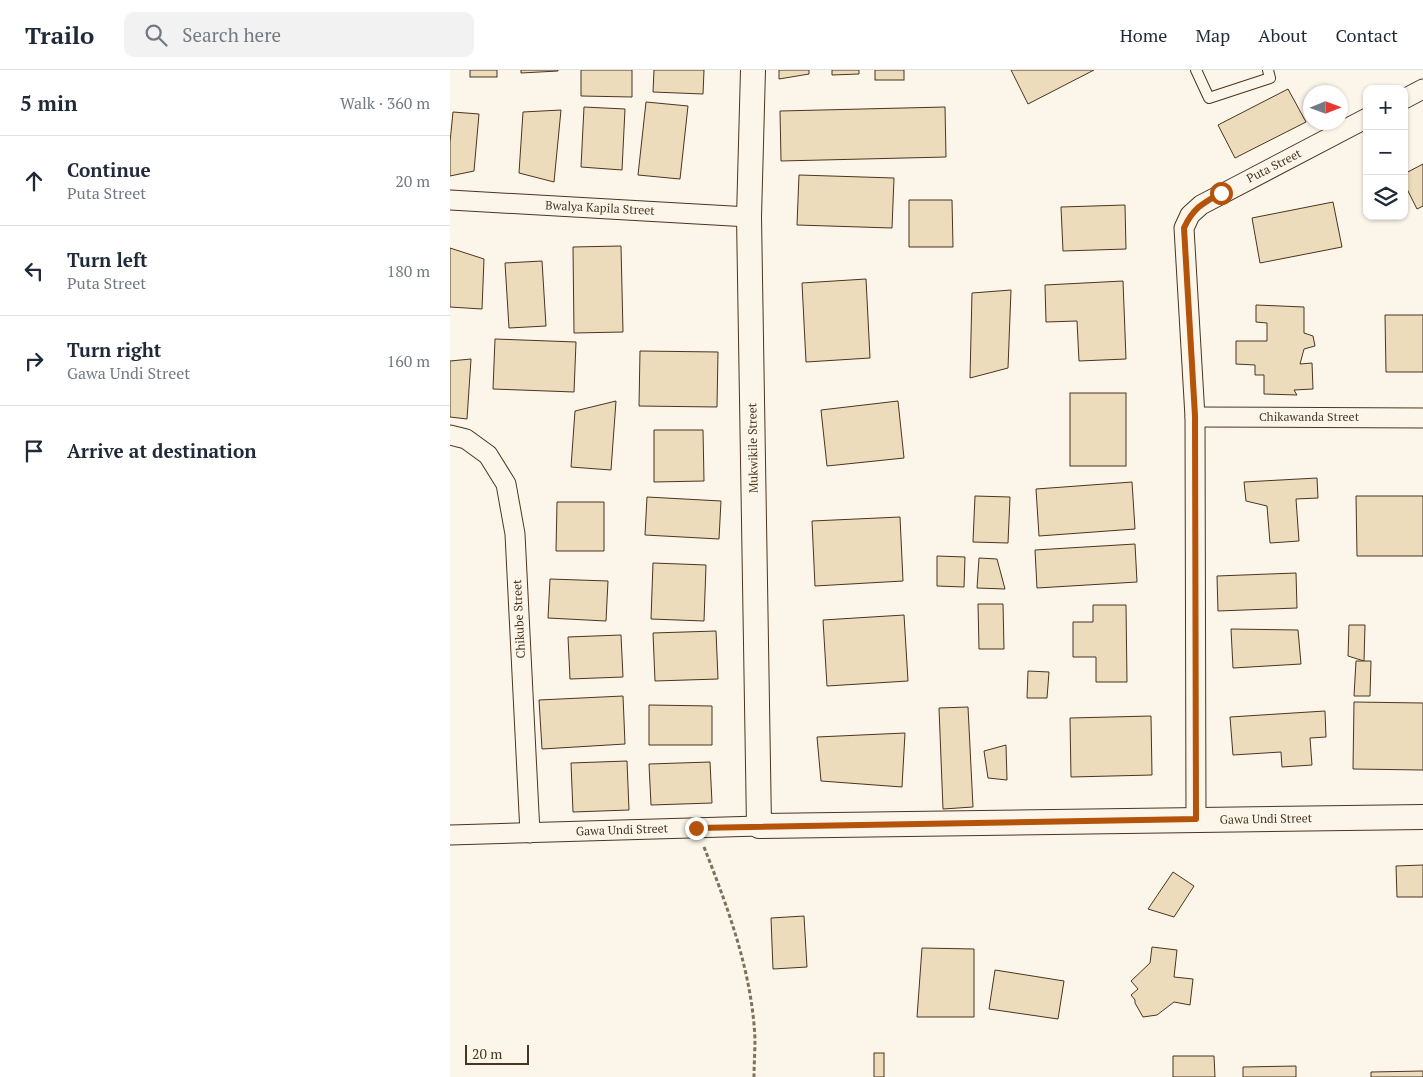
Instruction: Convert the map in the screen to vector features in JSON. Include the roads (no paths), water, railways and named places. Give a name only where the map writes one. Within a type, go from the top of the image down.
[{"type":"street","name":"Mukwikile Street","points":[[753,70],[749,217],[759,826]]},
{"type":"street","points":[[1408,97],[1423,89]]},
{"type":"street","name":"Puta Street","points":[[1196,819],[1195,416],[1184,228],[1190,215],[1200,205],[1363,120]]},
{"type":"street","name":"Bwalya Kapila Street","points":[[450,200],[749,217]]},
{"type":"street","name":"Chikawanda Street","points":[[1195,416],[1423,418]]},
{"type":"street","name":"Chikube Street","points":[[450,435],[466,439],[488,455],[506,484],[515,534],[530,833]]},
{"type":"street","name":"Gawa Undi Street","points":[[450,836],[759,826],[1423,817]]},
{"type":"lane","points":[[1196,70],[1209,98],[1270,78],[1268,70]]}]
